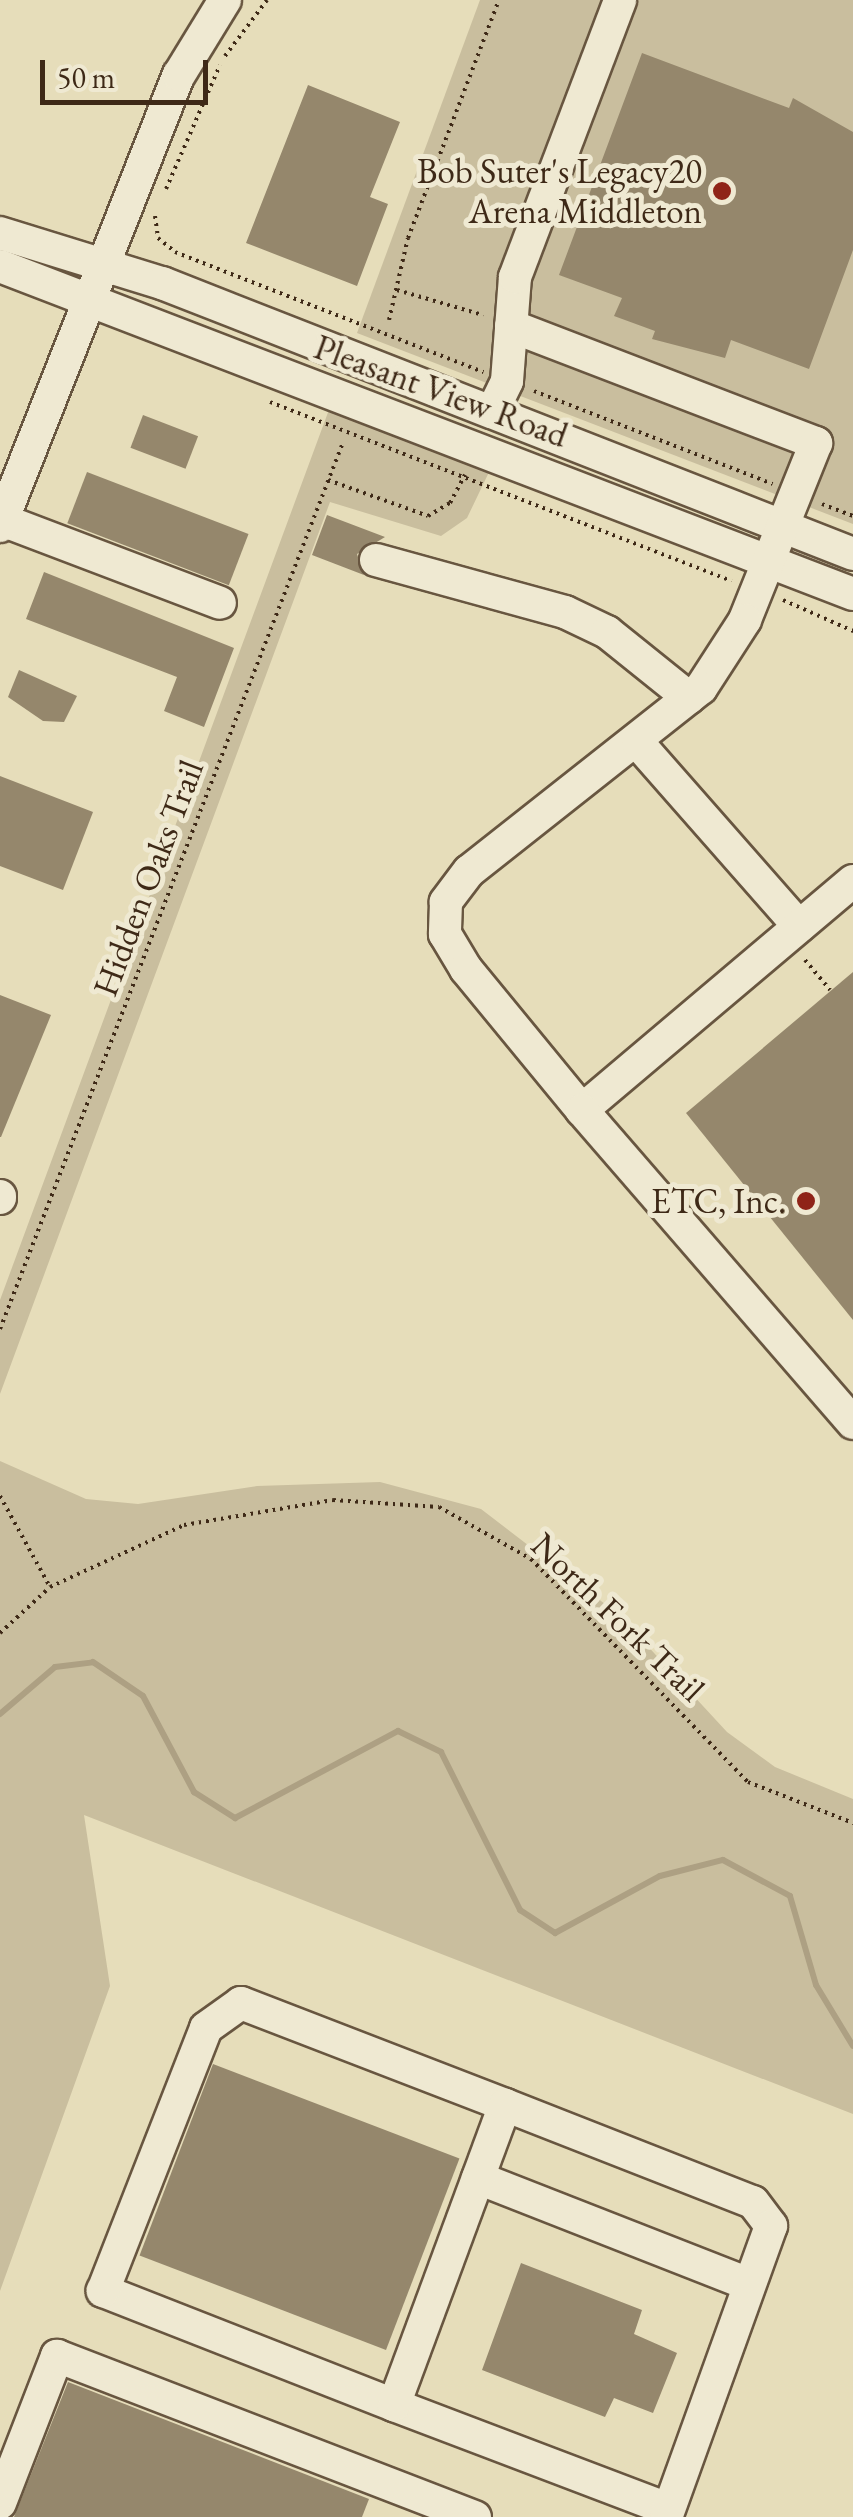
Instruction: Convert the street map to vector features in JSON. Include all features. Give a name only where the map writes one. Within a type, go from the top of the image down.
[{"type":"street","points":[[220,603],[1,523],[179,75],[225,0]]},
{"type":"street","points":[[500,395],[515,277],[620,0]]},
{"type":"street","name":"Pleasant View Road","points":[[0,234],[103,262],[500,395],[791,507],[853,554]]},
{"type":"street","name":"Pleasant View Road","points":[[0,266],[772,556],[853,594]]},
{"type":"street","points":[[511,326],[816,442],[772,556],[726,656],[689,698],[638,743],[469,872],[446,902],[445,934],[466,969],[582,1110],[853,1423]]},
{"type":"street","points":[[376,560],[564,612],[607,632],[689,698]]},
{"type":"street","points":[[638,743],[792,932]]},
{"type":"street","points":[[582,1110],[853,882]]},
{"type":"street","points":[[241,2004],[754,2202],[771,2226],[749,2284],[665,2512],[102,2290],[206,2028],[241,2004]]},
{"type":"street","points":[[394,2405],[505,2105]]},
{"type":"street","points":[[478,2178],[749,2284]]},
{"type":"street","points":[[0,2503],[56,2356],[420,2507],[475,2517]]},
{"type":"path","points":[[267,0],[203,97],[155,216],[158,238],[500,395],[791,507],[853,516]]},
{"type":"path","points":[[389,320],[499,0]]},
{"type":"path","points":[[397,290],[511,326]]},
{"type":"path","name":"Hidden Oaks Trail","points":[[0,1329],[342,445]]},
{"type":"path","points":[[328,480],[428,516],[450,503],[478,447]]},
{"type":"path","points":[[792,932],[830,990]]},
{"type":"path","points":[[0,1496],[50,1587]]},
{"type":"path","name":"North Fork Trail","points":[[0,1633],[50,1587],[184,1525],[333,1500],[439,1507],[531,1559],[748,1782],[853,1823]]},
{"type":"shaded area","points":[[480,0],[853,0],[853,524],[357,333]]},
{"type":"shaded area","points":[[330,407],[490,470],[467,518],[441,536],[330,502],[0,1394],[0,1300]]},
{"type":"shaded area","points":[[0,1461],[86,1499],[138,1504],[257,1486],[380,1482],[481,1509],[618,1614],[727,1732],[775,1767],[853,1799],[853,2114],[84,1815],[110,1986],[0,2291]]},
{"type":"building","name":"Bob Suter's Legacy20 Arena Middleton","points":[[642,53],[789,108],[793,98],[853,132],[853,250],[809,369],[731,340],[725,358],[652,339],[655,331],[614,316],[622,298],[559,275]]},
{"type":"building","points":[[308,85],[400,122],[370,197],[388,204],[357,286],[246,243]]},
{"type":"building","points":[[143,415],[198,436],[186,469],[130,448]]},
{"type":"building","points":[[87,472],[249,534],[229,585],[67,523]]},
{"type":"building","points":[[327,515],[385,537],[357,554],[364,575],[312,555]]},
{"type":"building","points":[[44,572],[234,648],[204,727],[164,711],[177,677],[26,619]]},
{"type":"building","points":[[19,670],[77,696],[64,722],[43,721],[8,697]]},
{"type":"building","points":[[0,776],[93,812],[63,890],[0,866]]},
{"type":"building","name":"ETC, Inc.","points":[[853,972],[853,1320],[686,1113]]},
{"type":"building","points":[[0,995],[51,1015],[1,1137],[0,1137]]},
{"type":"building","points":[[213,2064],[459,2159],[386,2350],[140,2255]]},
{"type":"building","points":[[521,2263],[642,2310],[634,2334],[677,2353],[653,2413],[614,2398],[605,2417],[482,2370]]},
{"type":"building","points":[[68,2382],[369,2499],[362,2517],[14,2517]]},
{"type":"waterway","points":[[0,1714],[55,1667],[93,1662],[143,1696],[194,1792],[235,1818],[398,1731],[441,1752],[520,1910],[555,1933],[660,1876],[723,1860],[790,1896],[816,1985],[853,2046]]},
{"type":"place","name":"Bob Suter's Legacy20 Arena Middleton","points":[[722,191]]},
{"type":"place","name":"ETC, Inc.","points":[[806,1201]]}]
